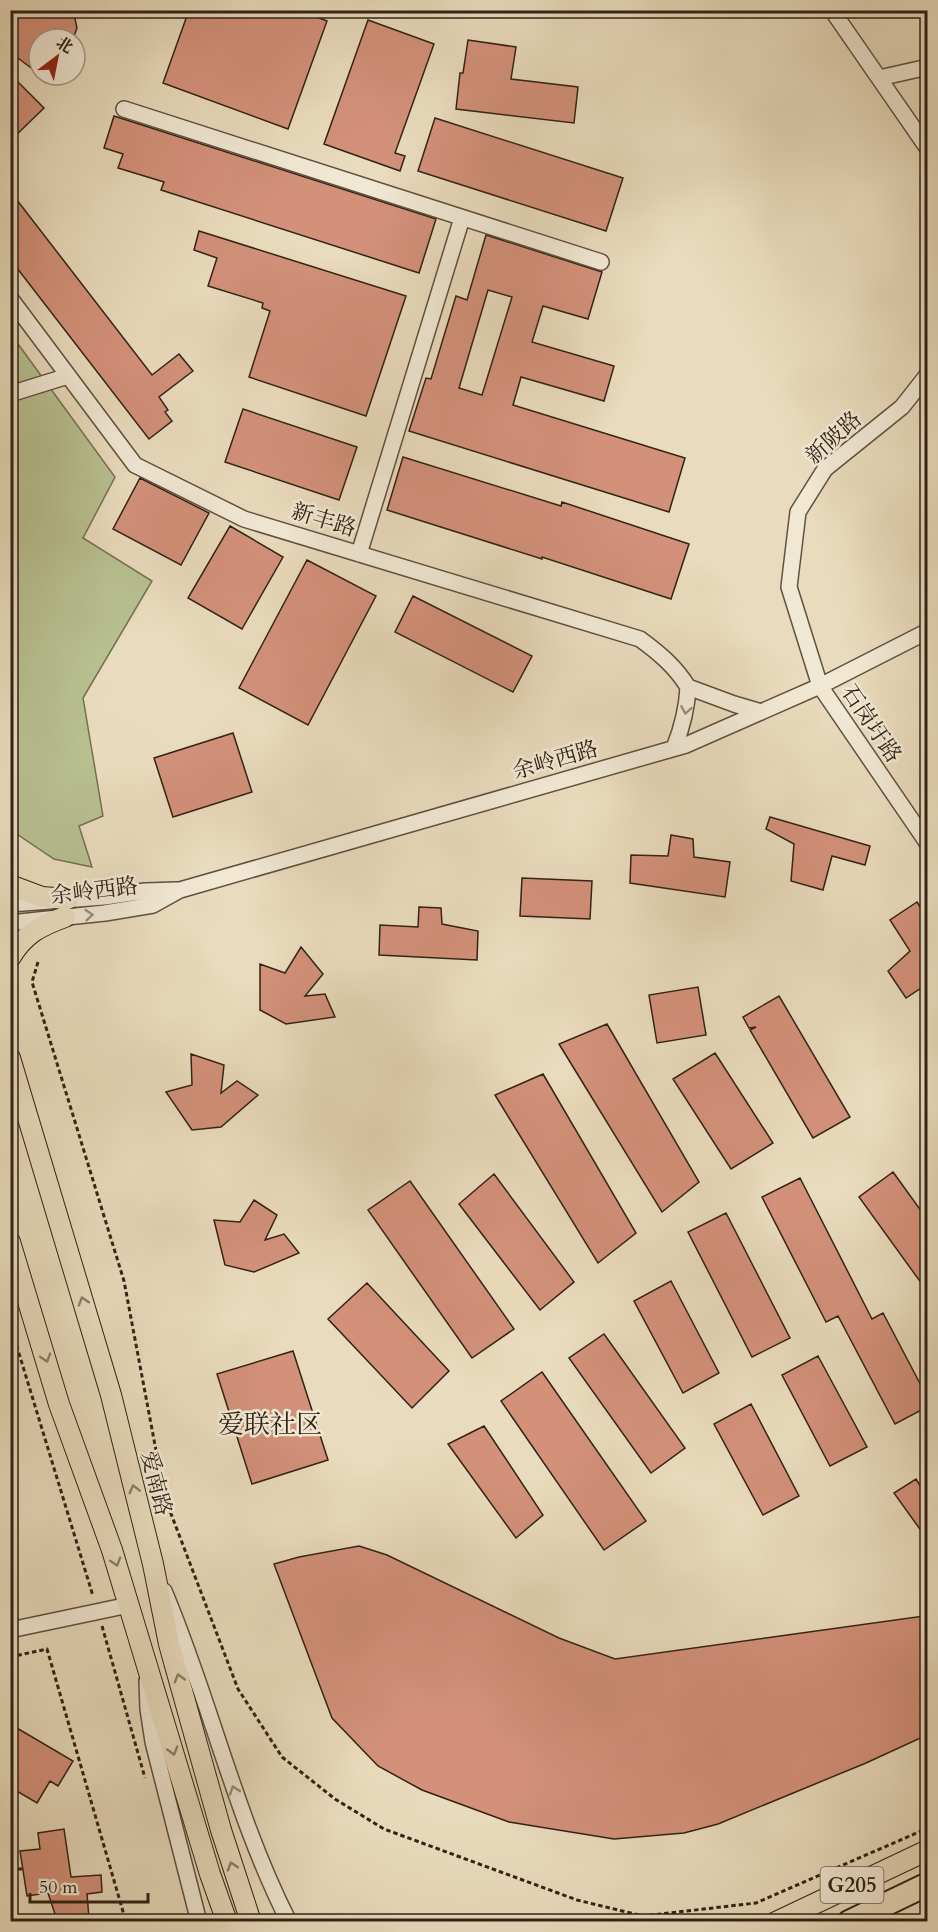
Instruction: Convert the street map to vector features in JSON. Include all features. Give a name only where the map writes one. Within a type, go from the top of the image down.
[{"type":"highway","points":[[849,1922],[927,1884]]},
{"type":"main road","points":[[10,885],[67,908]]},
{"type":"main road","points":[[10,958],[28,934],[67,908]]},
{"type":"main road","name":"爱南路","points":[[10,1058],[111,1395],[153,1564],[170,1644],[221,1830],[251,1922]]},
{"type":"main road","points":[[10,1242],[59,1404],[112,1550],[227,1922]]},
{"type":"main road","name":"G205","points":[[776,1922],[927,1850]]},
{"type":"street","points":[[834,10],[927,148]]},
{"type":"street","points":[[879,78],[927,67]]},
{"type":"street","points":[[124,109],[601,262]]},
{"type":"street","points":[[359,554],[462,218]]},
{"type":"street","name":"新丰路","points":[[10,298],[135,465],[244,519],[640,639],[663,656],[679,672],[688,687]]},
{"type":"street","name":"新陂路","points":[[820,686],[789,587],[798,512],[825,469],[902,407],[927,374]]},
{"type":"street","points":[[10,394],[68,376]]},
{"type":"street","name":"余岭西路","points":[[10,923],[145,891],[180,890],[686,745],[820,686],[927,631]]},
{"type":"street","name":"石岗圩路","points":[[820,686],[927,844]]},
{"type":"street","points":[[674,748],[687,706],[688,687],[761,712]]},
{"type":"street","name":"余岭西路","points":[[10,904],[67,908]]},
{"type":"street","points":[[153,1564],[185,1641],[240,1807],[289,1922]]},
{"type":"street","points":[[10,1630],[129,1605]]},
{"type":"street","points":[[145,1654],[148,1709],[153,1742],[199,1922]]},
{"type":"path","points":[[10,846],[18,852]]},
{"type":"path","points":[[38,962],[32,982],[124,1281],[165,1498],[238,1689],[282,1757],[334,1799],[384,1829],[577,1900],[643,1916],[756,1903],[927,1828]]},
{"type":"path","points":[[10,1657],[47,1649],[126,1922]]},
{"type":"path","points":[[10,1869],[23,1869]]},
{"type":"path","points":[[640,1922],[643,1916]]},
{"type":"green space","points":[[10,333],[115,477],[83,538],[152,581],[83,698],[103,816],[79,826],[92,867],[54,859],[11,830]]},
{"type":"building","points":[[10,10],[73,10],[77,27],[27,27],[27,65],[10,52]]},
{"type":"building","points":[[189,10],[299,10],[327,21],[288,129],[163,83]]},
{"type":"building","points":[[368,20],[434,44],[395,153],[405,156],[400,171],[324,144]]},
{"type":"building","points":[[468,40],[516,47],[511,79],[578,87],[574,123],[456,109],[460,73],[463,73]]},
{"type":"building","points":[[10,74],[44,108],[10,141]]},
{"type":"building","points":[[114,116],[436,219],[419,273],[161,190],[164,182],[118,168],[123,154],[104,148]]},
{"type":"building","points":[[435,118],[623,178],[606,231],[418,171]]},
{"type":"building","points":[[10,191],[152,375],[179,354],[193,371],[159,397],[168,410],[165,412],[172,421],[149,439],[10,259]]},
{"type":"building","points":[[199,231],[406,296],[366,416],[249,377],[270,311],[262,308],[263,303],[208,286],[217,258],[194,250]]},
{"type":"building","points":[[486,235],[602,272],[588,319],[543,306],[532,342],[614,366],[604,401],[521,377],[513,405],[685,458],[669,512],[409,431],[426,378],[431,379],[456,296],[467,300]],"holes":[[[488,290],[512,297],[482,395],[459,388]]]},
{"type":"building","points":[[243,409],[357,447],[339,500],[225,462]]},
{"type":"building","points":[[403,457],[561,506],[562,502],[689,544],[671,599],[387,510]]},
{"type":"building","points":[[140,478],[209,513],[181,565],[113,529]]},
{"type":"building","points":[[230,526],[283,557],[242,629],[188,598]]},
{"type":"building","points":[[307,560],[376,596],[308,725],[239,688]]},
{"type":"building","points":[[413,596],[532,656],[513,692],[395,632]]},
{"type":"building","points":[[233,733],[252,792],[173,817],[154,758]]},
{"type":"building","points":[[770,817],[870,846],[865,865],[832,856],[823,890],[791,881],[794,844],[766,829]]},
{"type":"building","points":[[671,835],[693,839],[694,857],[730,862],[725,897],[630,883],[631,855],[668,856]]},
{"type":"building","points":[[522,878],[592,881],[590,919],[520,916]]},
{"type":"building","points":[[917,902],[927,918],[927,984],[906,998],[888,971],[910,951],[890,920]]},
{"type":"building","points":[[419,907],[441,908],[442,924],[478,931],[477,960],[379,955],[380,925],[418,927]]},
{"type":"building","points":[[301,947],[323,974],[305,996],[325,994],[335,1017],[286,1024],[260,1010],[260,964],[285,973]]},
{"type":"building","points":[[698,987],[706,1035],[657,1043],[649,995]]},
{"type":"building","points":[[779,996],[850,1117],[813,1138],[750,1030],[756,1027],[749,1028],[743,1017]]},
{"type":"building","points":[[607,1024],[699,1182],[662,1212],[559,1044]]},
{"type":"building","points":[[715,1053],[773,1143],[731,1169],[673,1079]]},
{"type":"building","points":[[191,1054],[224,1065],[221,1093],[237,1081],[258,1095],[221,1127],[192,1130],[166,1092],[192,1085]]},
{"type":"building","points":[[543,1074],[636,1233],[598,1263],[495,1095]]},
{"type":"building","points":[[893,1172],[927,1219],[927,1291],[859,1197]]},
{"type":"building","points":[[494,1174],[574,1282],[540,1310],[459,1204]]},
{"type":"building","points":[[800,1178],[872,1319],[883,1313],[927,1397],[927,1407],[895,1424],[838,1316],[826,1322],[762,1197]]},
{"type":"building","points":[[410,1181],[514,1329],[472,1358],[368,1210]]},
{"type":"building","points":[[254,1200],[277,1215],[265,1240],[284,1234],[299,1253],[254,1272],[225,1265],[214,1220],[240,1222]]},
{"type":"building","points":[[726,1213],[790,1338],[752,1357],[688,1232]]},
{"type":"building","points":[[671,1281],[719,1373],[683,1393],[634,1301]]},
{"type":"building","points":[[367,1283],[449,1371],[412,1408],[328,1319]]},
{"type":"building","points":[[604,1334],[685,1448],[651,1473],[569,1358]]},
{"type":"building","points":[[293,1351],[328,1460],[252,1484],[217,1374]]},
{"type":"building","points":[[818,1356],[867,1447],[830,1466],[782,1375]]},
{"type":"building","points":[[542,1372],[646,1521],[604,1550],[501,1401]]},
{"type":"building","points":[[751,1404],[799,1496],[763,1515],[714,1424]]},
{"type":"building","points":[[484,1426],[543,1515],[516,1538],[448,1444]]},
{"type":"building","points":[[916,1479],[927,1497],[927,1539],[894,1493]]},
{"type":"building","points":[[359,1546],[387,1555],[559,1638],[615,1659],[924,1616],[927,1621],[927,1735],[866,1763],[718,1824],[684,1833],[614,1839],[509,1822],[422,1790],[378,1766],[332,1718],[274,1564]]},
{"type":"building","points":[[10,1724],[73,1761],[58,1786],[50,1781],[37,1803],[10,1787]]},
{"type":"building","points":[[64,1829],[71,1877],[101,1875],[102,1892],[87,1894],[89,1918],[57,1920],[48,1893],[27,1896],[20,1851],[40,1849],[38,1833]]},
{"type":"district","name":"爱联社区","points":[[270,1424]]}]
